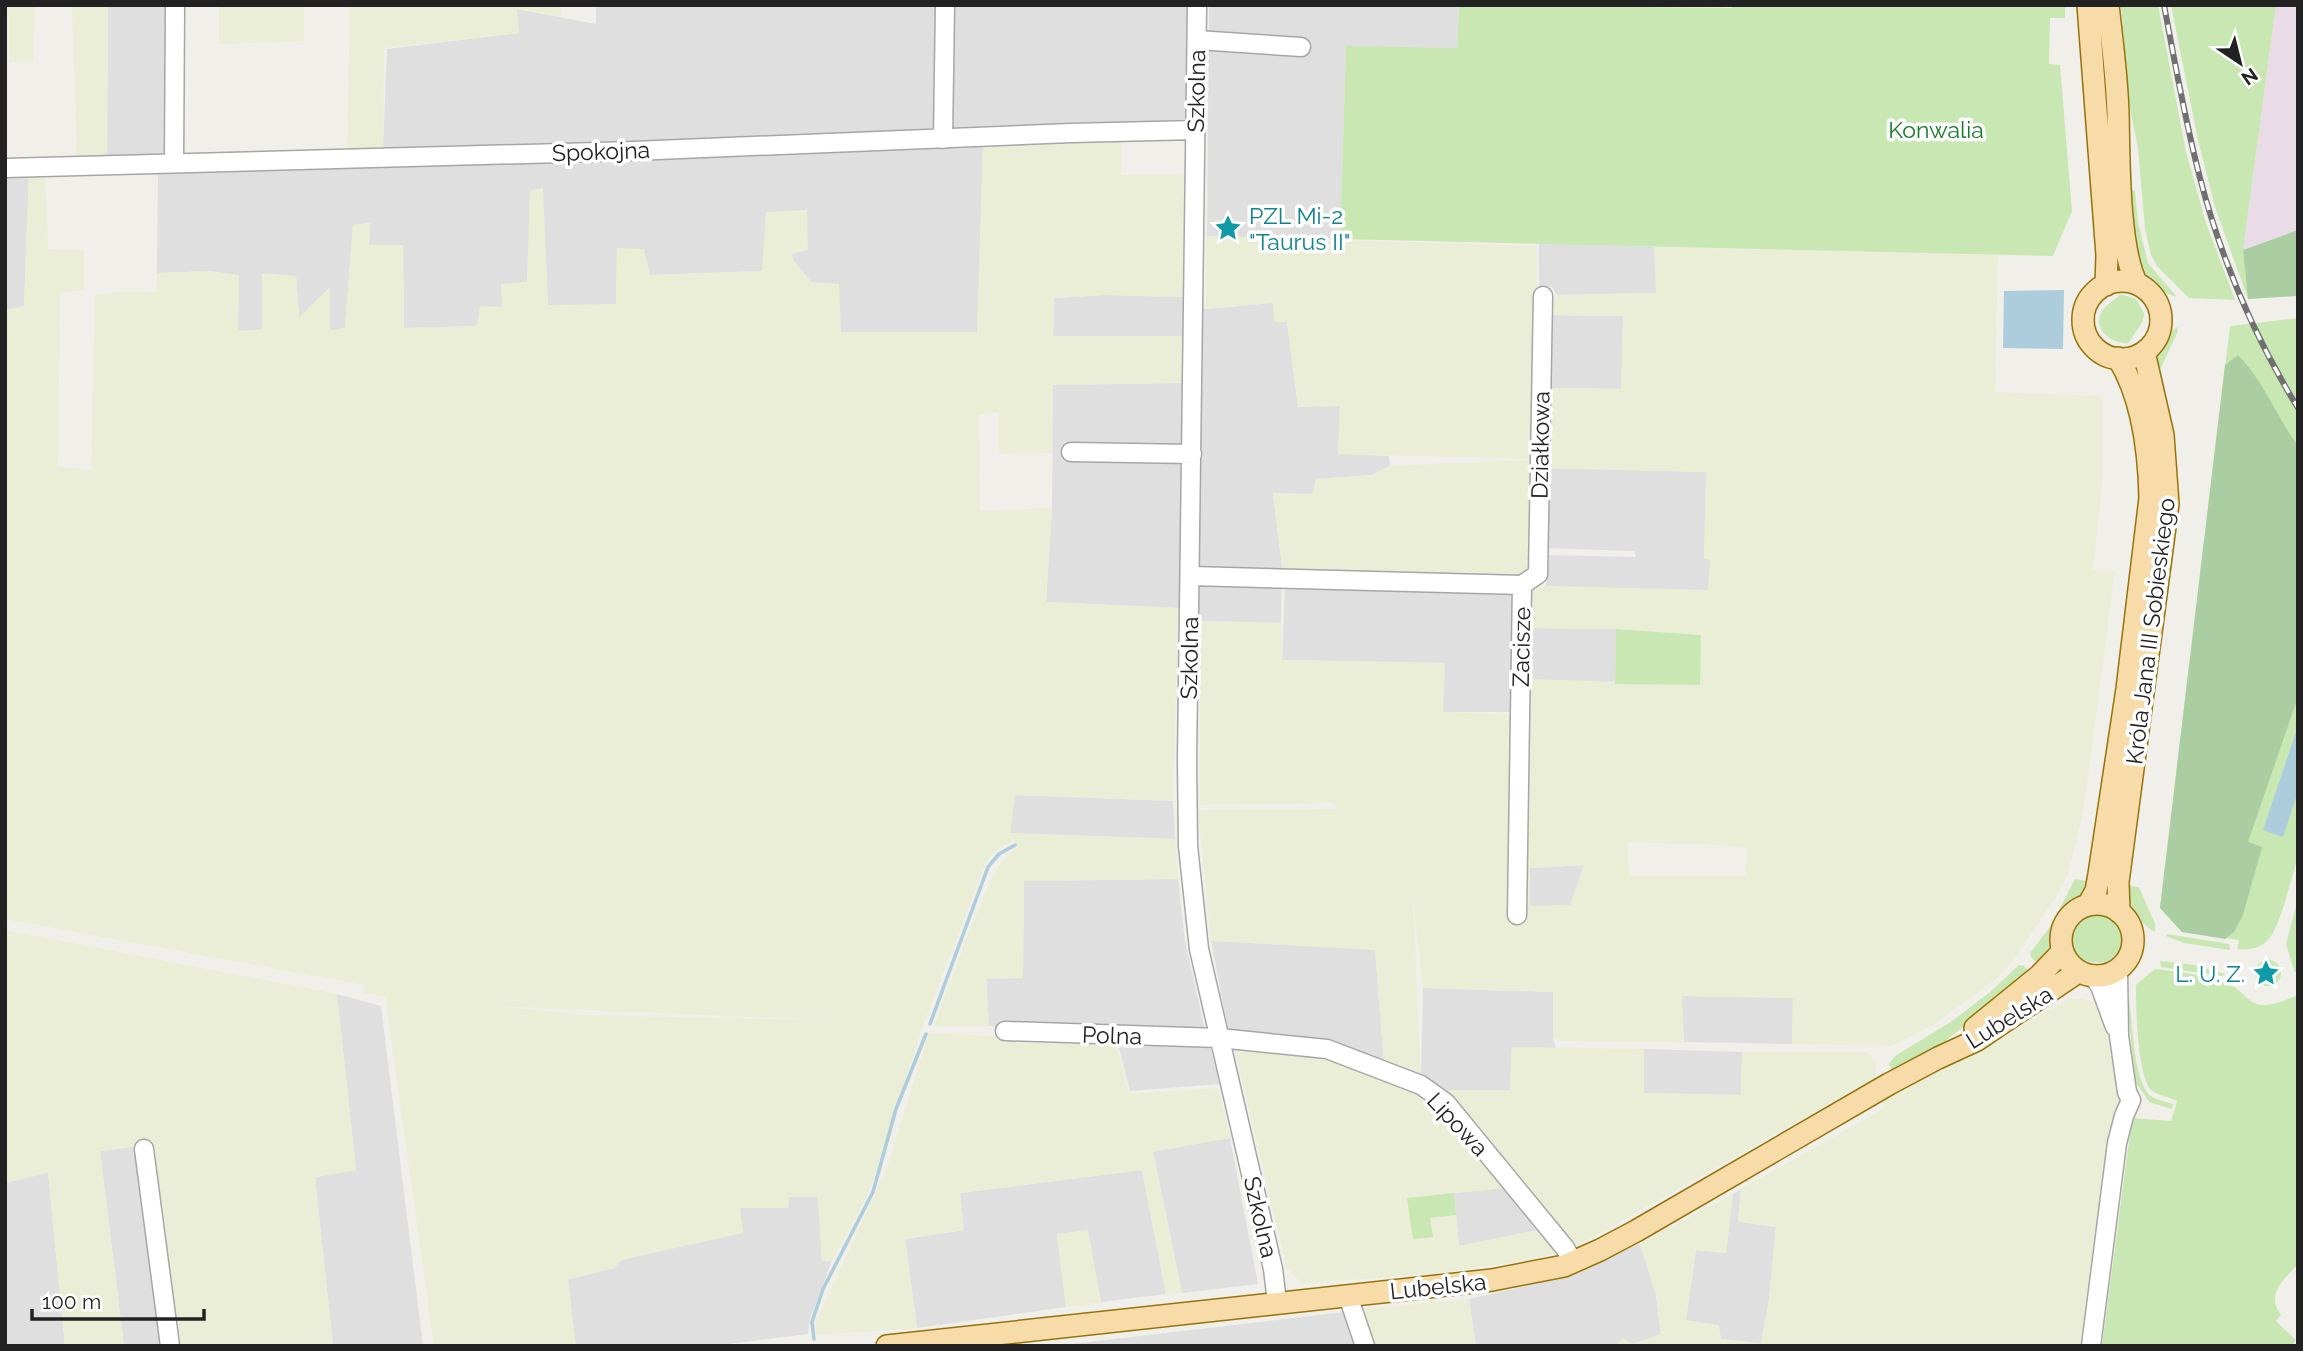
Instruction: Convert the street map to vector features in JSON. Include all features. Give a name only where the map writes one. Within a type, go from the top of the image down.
[{"type":"main road","points":[[2088,5],[2107,255],[2106,285]]},
{"type":"main road","points":[[2108,5],[2125,229],[2131,273],[2137,284]]},
{"type":"main road","points":[[2124,281],[2137,284],[2154,296],[2161,316],[2157,338],[2144,352],[2132,357],[2118,358],[2098,349],[2090,341],[2084,326],[2087,304],[2096,291],[2106,285],[2124,281]]},
{"type":"main road","name":"Króla Jana III Sobieskiego","points":[[2119,912],[2118,883],[2168,504],[2163,435],[2144,352]]},
{"type":"main road","name":"Króla Jana III Sobieskiego","points":[[2088,905],[2096,891],[2099,874],[2127,689],[2150,498],[2149,471],[2140,417],[2130,383],[2118,358]]},
{"type":"main road","points":[[2088,905],[2107,906],[2119,912],[2129,925],[2133,942],[2128,958],[2118,970],[2106,975],[2085,974],[2068,963],[2062,952],[2060,937],[2065,923],[2074,912],[2088,905]]},
{"type":"main road","name":"Lubelska","points":[[1938,1058],[2039,976],[2062,952]]},
{"type":"main road","name":"Lubelska","points":[[887,1346],[1348,1296],[1527,1274],[1573,1262],[1636,1231],[1938,1058],[1977,1040],[2085,974]]},
{"type":"street","points":[[174,163],[175,5]]},
{"type":"street","points":[[943,139],[945,5]]},
{"type":"street","name":"Szkolna","points":[[1197,5],[1188,846],[1196,933],[1273,1269],[1277,1302]]},
{"type":"street","points":[[1197,40],[1301,47]]},
{"type":"street","name":"Spokojna","points":[[5,168],[710,148],[1196,130]]},
{"type":"street","name":"Działkowa","points":[[1522,585],[1538,574],[1543,296]]},
{"type":"street","points":[[1071,452],[1192,454]]},
{"type":"street","name":"Zacisze","points":[[1191,576],[1522,585],[1517,915]]},
{"type":"street","points":[[2091,1346],[2117,1143],[2123,1116],[2131,1100],[2127,1092],[2119,1036],[2118,970]]},
{"type":"street","points":[[2085,974],[2099,986],[2119,1036]]},
{"type":"street","name":"Polna","points":[[1005,1031],[1219,1038]]},
{"type":"street","name":"Lipowa","points":[[1219,1038],[1327,1049],[1430,1090],[1453,1112],[1565,1248],[1573,1262]]},
{"type":"street","points":[[144,1149],[170,1346]]},
{"type":"street","points":[[1348,1296],[1365,1346]]},
{"type":"shaded area","points":[[108,5],[170,5],[170,153],[107,157]]},
{"type":"shaded area","points":[[596,5],[1187,5],[1186,120],[590,145],[383,148],[387,49],[518,33],[517,9],[596,24]]},
{"type":"shaded area","points":[[1209,5],[1459,5],[1457,48],[1346,47],[1340,239],[1207,236]]},
{"type":"shaded area","points":[[2276,5],[2298,5],[2298,230],[2243,250]]},
{"type":"shaded area","points":[[983,144],[978,332],[841,332],[811,282],[793,260],[792,254],[807,210],[762,271],[649,275],[617,248],[616,305],[548,305],[542,189],[528,261],[527,282],[502,307],[477,326],[404,328],[403,245],[369,245],[370,223],[353,225],[345,328],[330,331],[330,289],[299,318],[296,276],[262,330],[234,331],[211,271],[157,273],[158,172]]},
{"type":"shaded area","points":[[29,174],[24,307],[5,310],[5,175]]},
{"type":"shaded area","points":[[1539,242],[1654,247],[1657,293],[1557,295],[1552,287],[1539,286]]},
{"type":"shaded area","points":[[1105,295],[1183,297],[1206,309],[1273,303],[1287,322],[1298,406],[1340,406],[1338,454],[1389,456],[1390,466],[1372,475],[1316,479],[1313,494],[1273,494],[1282,567],[1281,623],[1200,621],[1178,608],[1046,602],[1052,508],[1053,385],[1182,383],[1183,336],[1053,337],[1054,298]]},
{"type":"shaded area","points":[[1546,315],[1623,316],[1622,389],[1548,388]]},
{"type":"shaded area","points":[[1543,468],[1707,472],[1704,558],[1711,559],[1708,591],[1546,586],[1549,555],[1636,557],[1634,551],[1541,548]]},
{"type":"shaded area","points":[[1285,585],[1516,591],[1514,712],[1442,712],[1444,663],[1282,660]]},
{"type":"shaded area","points":[[1525,628],[1616,629],[1615,684],[1525,679]]},
{"type":"shaded area","points":[[1014,795],[1173,801],[1175,839],[1010,833]]},
{"type":"shaded area","points":[[1585,865],[1570,905],[1530,907],[1530,868]]},
{"type":"shaded area","points":[[1178,879],[1185,942],[1206,1034],[989,1026],[986,979],[1023,977],[1024,881]]},
{"type":"shaded area","points":[[1211,941],[1375,949],[1384,1064],[1229,1034]]},
{"type":"shaded area","points":[[1423,988],[1554,992],[1553,1038],[1556,1048],[1512,1047],[1510,1090],[1442,1090],[1421,1080]]},
{"type":"shaded area","points":[[337,994],[381,1006],[423,1346],[333,1346],[315,1177],[356,1170]]},
{"type":"shaded area","points":[[1681,996],[1793,998],[1792,1044],[1684,1042]]},
{"type":"shaded area","points":[[1117,1040],[1208,1040],[1220,1084],[1130,1091]]},
{"type":"shaded area","points":[[1644,1049],[1742,1052],[1741,1095],[1644,1093]]},
{"type":"shaded area","points":[[1230,1138],[1258,1284],[1182,1293],[1153,1151]]},
{"type":"shaded area","points":[[141,1146],[167,1346],[124,1346],[100,1151]]},
{"type":"shaded area","points":[[1142,1170],[1166,1294],[1101,1302],[1087,1230],[1057,1235],[1066,1307],[917,1328],[905,1239],[964,1230],[960,1193]]},
{"type":"shaded area","points":[[48,1172],[65,1346],[5,1346],[5,1183]]},
{"type":"shaded area","points":[[1504,1188],[1539,1230],[1459,1246],[1454,1193]]},
{"type":"shaded area","points":[[1741,1189],[1738,1221],[1776,1226],[1769,1300],[1761,1344],[1721,1339],[1686,1320],[1696,1250],[1726,1253],[1733,1194]]},
{"type":"shaded area","points":[[789,1197],[818,1197],[822,1261],[832,1261],[810,1318],[808,1334],[712,1346],[575,1346],[566,1280],[614,1268],[621,1260],[743,1232],[739,1208],[788,1208]]},
{"type":"shaded area","points":[[1640,1243],[1656,1295],[1661,1335],[1632,1344],[1618,1342],[1618,1346],[1476,1346],[1469,1299],[1561,1278]]},
{"type":"shaded area","points":[[1361,1310],[1373,1346],[1055,1346]]},
{"type":"green space","points":[[5,5],[35,5],[33,61],[9,62],[9,15],[5,15]]},
{"type":"green space","points":[[72,5],[108,5],[107,157],[77,160]]},
{"type":"green space","points":[[219,5],[304,5],[304,41],[219,44]]},
{"type":"green space","points":[[350,5],[561,5],[561,17],[517,9],[519,33],[384,48],[383,148],[347,149]]},
{"type":"green space","points":[[1459,5],[1724,5],[1724,8]]},
{"type":"green space","name":"Konwalia","points":[[1459,5],[1732,8],[1733,5],[2065,5],[2065,18],[2050,18],[2049,64],[2060,65],[2072,211],[2053,256],[1340,239],[1346,46],[1457,48]]},
{"type":"green space","points":[[2121,5],[2158,5],[2186,152],[2206,223],[2235,300],[2189,298],[2157,266],[2151,255],[2145,229],[2138,148],[2130,109]]},
{"type":"green space","points":[[2171,5],[2276,5],[2243,250],[2248,299],[2215,207],[2198,140]]},
{"type":"green space","points":[[1122,139],[1121,175],[1186,174],[1183,297],[1105,295],[1054,298],[1053,336],[1183,336],[1182,383],[1053,385],[1052,453],[999,454],[999,412],[979,415],[980,511],[1052,508],[1046,602],[1178,608],[1173,801],[1015,795],[1010,833],[1175,839],[1178,879],[1024,881],[1023,978],[986,979],[989,1026],[934,1026],[991,880],[1000,864],[1018,847],[1014,840],[999,848],[986,862],[924,1023],[869,1192],[832,1261],[822,1261],[818,1197],[789,1197],[788,1208],[740,1208],[743,1233],[621,1260],[614,1268],[568,1279],[576,1346],[434,1346],[385,996],[364,993],[364,985],[5,919],[5,310],[24,306],[29,174],[45,174],[48,249],[84,250],[84,290],[60,293],[58,467],[91,470],[95,295],[125,291],[156,292],[157,273],[211,271],[239,275],[238,332],[262,329],[262,273],[296,276],[299,317],[330,287],[330,330],[345,328],[353,225],[370,223],[369,245],[403,245],[404,328],[477,326],[480,306],[502,307],[501,284],[527,282],[530,191],[543,188],[548,305],[616,304],[617,248],[644,249],[650,275],[762,271],[766,212],[807,210],[808,250],[792,254],[793,260],[811,282],[839,284],[841,332],[977,332],[983,144]],"holes":[[[495,1006],[845,1021],[584,1015]]]},
{"type":"green space","points":[[2132,190],[2135,191],[2138,222],[2148,263],[2177,297],[2150,280],[2142,267],[2134,237]]},
{"type":"green space","points":[[2298,230],[2298,296],[2248,299],[2243,250]]},
{"type":"green space","points":[[1207,236],[1536,246],[1538,328],[1531,459],[1338,454],[1340,406],[1298,407],[1287,322],[1274,322],[1273,303],[1206,309]]},
{"type":"green space","points":[[1654,247],[1998,255],[1995,392],[2103,396],[2102,485],[2093,570],[2115,571],[2084,808],[2068,874],[2056,897],[2011,963],[1995,980],[1933,1025],[1892,1046],[1792,1044],[1793,998],[1682,996],[1684,1042],[1563,1041],[1553,1038],[1553,992],[1423,988],[1413,898],[1421,1080],[1384,1064],[1375,950],[1211,941],[1198,810],[1337,809],[1334,803],[1200,805],[1200,621],[1281,623],[1282,660],[1445,663],[1443,712],[1514,715],[1525,679],[1700,684],[1700,635],[1616,629],[1525,628],[1528,594],[1546,586],[1708,590],[1710,560],[1704,559],[1706,472],[1543,468],[1548,388],[1621,389],[1623,316],[1546,315],[1557,295],[1656,293]],"holes":[[[1627,842],[1747,848],[1745,876],[1630,876]],[[1584,865],[1570,905],[1530,906],[1530,868]]]},
{"type":"green space","points":[[2120,294],[2136,299],[2144,313],[2129,343],[2110,338],[2099,323],[2103,310]]},
{"type":"green space","points":[[2298,318],[2298,857],[2273,933],[2258,947],[2237,949],[2239,940],[2182,932],[2160,908],[2230,326]]},
{"type":"green space","points":[[2178,327],[2159,372],[2156,357],[2158,345]]},
{"type":"green space","points":[[2238,355],[2255,376],[2298,446],[2298,697],[2248,842],[2262,847],[2243,915],[2234,932],[2225,939],[2182,932],[2160,908],[2225,365]]},
{"type":"green space","points":[[1535,460],[1538,574],[1522,585],[1284,580],[1273,493],[1312,494],[1316,479],[1372,475],[1390,466]]},
{"type":"green space","points":[[1616,629],[1701,635],[1700,685],[1615,684]]},
{"type":"green space","points":[[2075,879],[2091,882],[2082,895],[2058,917],[2049,949],[2039,965],[2030,953],[2050,927]]},
{"type":"green space","points":[[2128,886],[2139,887],[2155,924],[2155,932],[2144,924],[2136,913]]},
{"type":"green space","points":[[2298,899],[2298,973],[2294,971],[2286,944]]},
{"type":"green space","points":[[2100,913],[2109,915],[2122,927],[2126,942],[2124,949],[2110,961],[2076,963],[2069,945],[2071,930],[2082,919]]},
{"type":"green space","points":[[5,930],[337,994],[356,1170],[315,1177],[333,1346],[167,1346],[141,1146],[100,1151],[124,1346],[65,1346],[48,1173],[5,1183]]},
{"type":"green space","points":[[2167,934],[2229,944],[2230,950],[2184,943],[2166,936]]},
{"type":"green space","points":[[2268,960],[2277,964],[2281,973],[2277,982],[2268,986],[2259,982],[2255,973],[2259,964]]},
{"type":"green space","points":[[2160,961],[2194,965],[2225,974],[2222,976],[2161,967]]},
{"type":"green space","points":[[2019,965],[2031,973],[1934,1050],[1893,1071],[1889,1064],[1895,1056],[1952,1021],[1989,993]]},
{"type":"green space","points":[[2155,969],[2199,975],[2225,982],[2259,1004],[2272,1004],[2298,995],[2298,1264],[2278,1288],[2275,1300],[2281,1315],[2276,1321],[2296,1340],[2291,1346],[2102,1346],[2132,1118],[2171,1121],[2177,1101],[2151,1090],[2146,1082],[2140,1056],[2136,985]]},
{"type":"green space","points":[[2068,999],[2083,999],[2100,1004],[2120,1103],[2098,1228],[2083,1346],[1618,1346],[1618,1342],[1624,1338],[1632,1344],[1661,1334],[1656,1295],[1640,1243],[1733,1194],[1726,1253],[1695,1250],[1686,1320],[1719,1325],[1721,1339],[1761,1343],[1769,1300],[1776,1227],[1738,1222],[1741,1189],[1878,1112],[1884,1107],[1881,1101],[2001,1039]]},
{"type":"green space","points":[[2127,999],[2141,1080],[2152,1097],[2173,1104],[2172,1109],[2149,1102],[2135,1081]]},
{"type":"green space","points":[[929,1033],[1116,1042],[1129,1094],[1218,1088],[1230,1138],[1153,1152],[1182,1293],[1166,1294],[1142,1170],[960,1193],[964,1230],[905,1239],[917,1328],[816,1335],[816,1322],[887,1168]]},
{"type":"green space","points":[[1234,1047],[1324,1054],[1436,1101],[1504,1188],[1408,1198],[1430,1218],[1456,1215],[1459,1246],[1539,1230],[1558,1252],[1526,1261],[1436,1273],[1302,1284],[1287,1268]]},
{"type":"green space","points":[[1512,1047],[1644,1049],[1644,1093],[1741,1095],[1742,1052],[1868,1052],[1876,1064],[1875,1078],[1572,1249],[1442,1090],[1510,1090]]},
{"type":"green space","points":[[1454,1193],[1456,1215],[1430,1218],[1433,1237],[1413,1239],[1407,1198]]},
{"type":"green space","points":[[1088,1230],[1101,1302],[1066,1307],[1057,1234]]},
{"type":"green space","points":[[1469,1299],[1476,1346],[1369,1346],[1355,1310]]},
{"type":"water","points":[[2064,290],[2063,349],[2003,348],[2004,291]]},
{"type":"water","points":[[2298,726],[2298,792],[2283,837],[2263,830]]},
{"type":"waterway","points":[[930,1024],[988,867],[999,854],[1015,845]]},
{"type":"waterway","points":[[814,1339],[812,1322],[823,1289],[873,1192],[896,1109],[926,1034]]},
{"type":"railway","points":[[2164,5],[2180,92],[2208,208],[2253,325],[2298,408]]},
{"type":"place","name":"PZL Mi-2 \"Taurus II\"","points":[[1228,228]]},
{"type":"place","name":"L. U. Z.","points":[[2266,973]]}]
